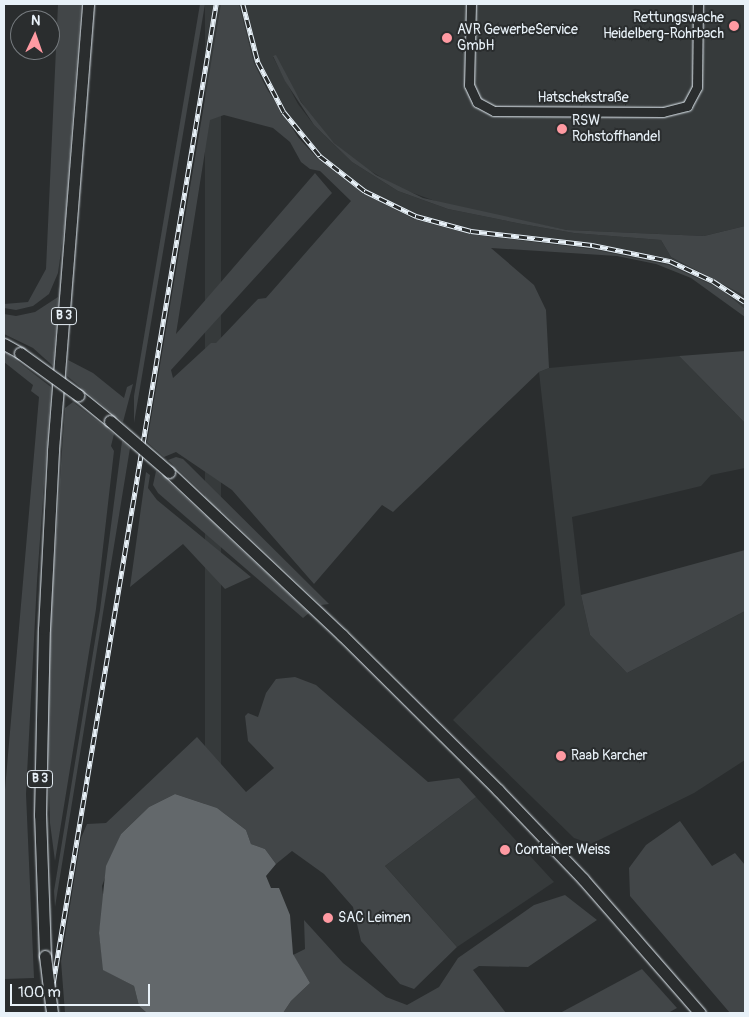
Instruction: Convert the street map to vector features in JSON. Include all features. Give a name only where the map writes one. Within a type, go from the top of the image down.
[{"type":"main road","name":"B 3","points":[[52,1013],[43,929],[40,766],[52,460],[88,4]]},
{"type":"main road","points":[[4,344],[20,353],[78,395],[169,472],[370,663],[498,790],[612,913],[700,1013]]},
{"type":"street","name":"Hatschekstraße","points":[[471,4],[469,86],[477,102],[494,111],[644,112],[663,112],[687,106],[697,87],[698,4]]},
{"type":"shaded area","points":[[58,4],[81,4],[65,222],[58,273],[49,294],[33,306],[16,310],[4,308],[4,304],[28,302],[46,269],[55,60],[60,60],[60,10],[58,10]]},
{"type":"shaded area","points":[[200,4],[205,4],[134,423],[134,396]]},
{"type":"shaded area","points":[[205,4],[221,4],[221,1013],[205,1013]]},
{"type":"shaded area","points":[[221,4],[239,4],[254,63],[267,89],[298,137],[317,158],[363,193],[414,219],[470,234],[592,249],[669,265],[721,289],[745,309],[745,317],[691,278],[656,264],[617,256],[491,248],[534,285],[546,310],[549,368],[539,372],[393,512],[382,505],[314,584],[232,490],[176,452],[164,457],[147,442]],"holes":[[[224,115],[273,128],[290,142],[301,162],[310,169],[320,171],[351,201],[266,298],[258,299],[216,343],[211,343],[173,378],[171,370],[332,193],[315,173],[176,334],[210,120]]]},
{"type":"shaded area","points":[[239,4],[745,4],[745,226],[704,236],[567,230],[449,206],[399,188],[354,161],[334,143],[316,124],[287,80],[276,56],[273,57],[298,104],[314,125],[352,162],[398,191],[448,209],[522,224],[574,233],[661,240],[671,257],[745,296],[745,309],[720,289],[669,265],[592,249],[470,234],[414,219],[363,193],[317,158],[281,113],[254,63]]},
{"type":"shaded area","points":[[276,55],[301,102],[334,143],[376,175],[423,198],[567,230],[704,236],[745,226],[745,296],[671,257],[661,240],[574,233],[522,224],[448,209],[398,191],[352,162],[314,125],[285,81],[273,56]]},
{"type":"shaded area","points":[[58,297],[53,366],[33,348],[4,334],[4,314],[16,316],[35,312]]},
{"type":"shaded area","points":[[4,351],[51,387],[37,581],[26,794],[34,978],[4,979],[4,801],[39,397],[31,391],[33,385],[4,362]]},
{"type":"shaded area","points":[[745,351],[745,423],[679,356]]},
{"type":"shaded area","points":[[679,356],[745,423],[745,468],[711,475],[701,486],[572,517],[581,595],[590,635],[627,673],[745,611],[745,760],[694,793],[591,844],[574,838],[453,720],[565,605],[539,372],[549,368]]},
{"type":"shaded area","points":[[68,360],[93,373],[124,398],[127,387],[133,384],[123,422],[67,376]]},
{"type":"shaded area","points":[[73,402],[114,434],[111,446],[114,451],[96,609],[55,861],[50,823],[46,681],[65,408]]},
{"type":"shaded area","points":[[122,441],[130,448],[55,907],[54,891],[100,610]]},
{"type":"shaded area","points":[[176,457],[183,459],[329,604],[321,605],[168,460]]},
{"type":"shaded area","points":[[156,471],[309,613],[303,618],[158,493],[153,485]]},
{"type":"shaded area","points":[[146,472],[150,475],[148,488],[157,500],[251,577],[225,589],[183,544],[130,587]]},
{"type":"shaded area","points":[[745,550],[745,611],[627,673],[590,635],[581,595]]},
{"type":"shaded area","points":[[295,677],[316,685],[428,782],[459,778],[476,797],[385,866],[457,947],[414,989],[400,984],[361,941],[353,907],[324,874],[292,851],[276,864],[265,849],[251,844],[246,830],[217,808],[175,794],[149,807],[121,834],[102,886],[104,903],[99,933],[104,970],[134,986],[139,1006],[147,1013],[65,1013],[61,961],[81,838],[87,824],[106,823],[197,737],[246,792],[274,768],[248,741],[245,716],[248,713],[258,717],[266,693],[276,679]]},
{"type":"shaded area","points":[[175,794],[217,808],[246,830],[251,844],[265,849],[276,864],[266,876],[271,888],[279,888],[290,915],[293,954],[310,983],[291,1001],[283,1013],[147,1013],[139,1006],[134,986],[103,970],[99,933],[106,866],[121,834],[149,807]]},
{"type":"shaded area","points":[[476,797],[554,882],[457,947],[385,866]]},
{"type":"shaded area","points":[[680,821],[712,866],[735,853],[745,865],[745,1013],[730,1013],[630,896],[629,868],[646,845]]},
{"type":"shaded area","points":[[565,895],[597,920],[528,967],[479,966],[473,970],[506,1013],[283,1013],[291,1001],[310,983],[293,955],[305,949],[304,920],[343,963],[386,997],[407,1005],[439,987],[458,958],[534,905]]},
{"type":"shaded area","points":[[642,969],[677,1008],[668,1013],[560,1013]]},
{"type":"railway","points":[[48,1013],[216,4]]},
{"type":"railway","points":[[243,4],[258,62],[284,112],[320,156],[365,191],[416,216],[471,231],[592,245],[670,261],[713,281],[745,302]]},
{"type":"place","name":"Rettungswache Heidelberg-Rohrbach","points":[[734,26]]},
{"type":"place","name":"AVR GewerbeService GmbH","points":[[447,38]]},
{"type":"place","name":"RSW Rohstoffhandel","points":[[562,129]]},
{"type":"place","name":"Raab Karcher","points":[[561,756]]},
{"type":"place","name":"Container Weiss","points":[[505,850]]},
{"type":"place","name":"SAC Leimen","points":[[328,918]]}]
